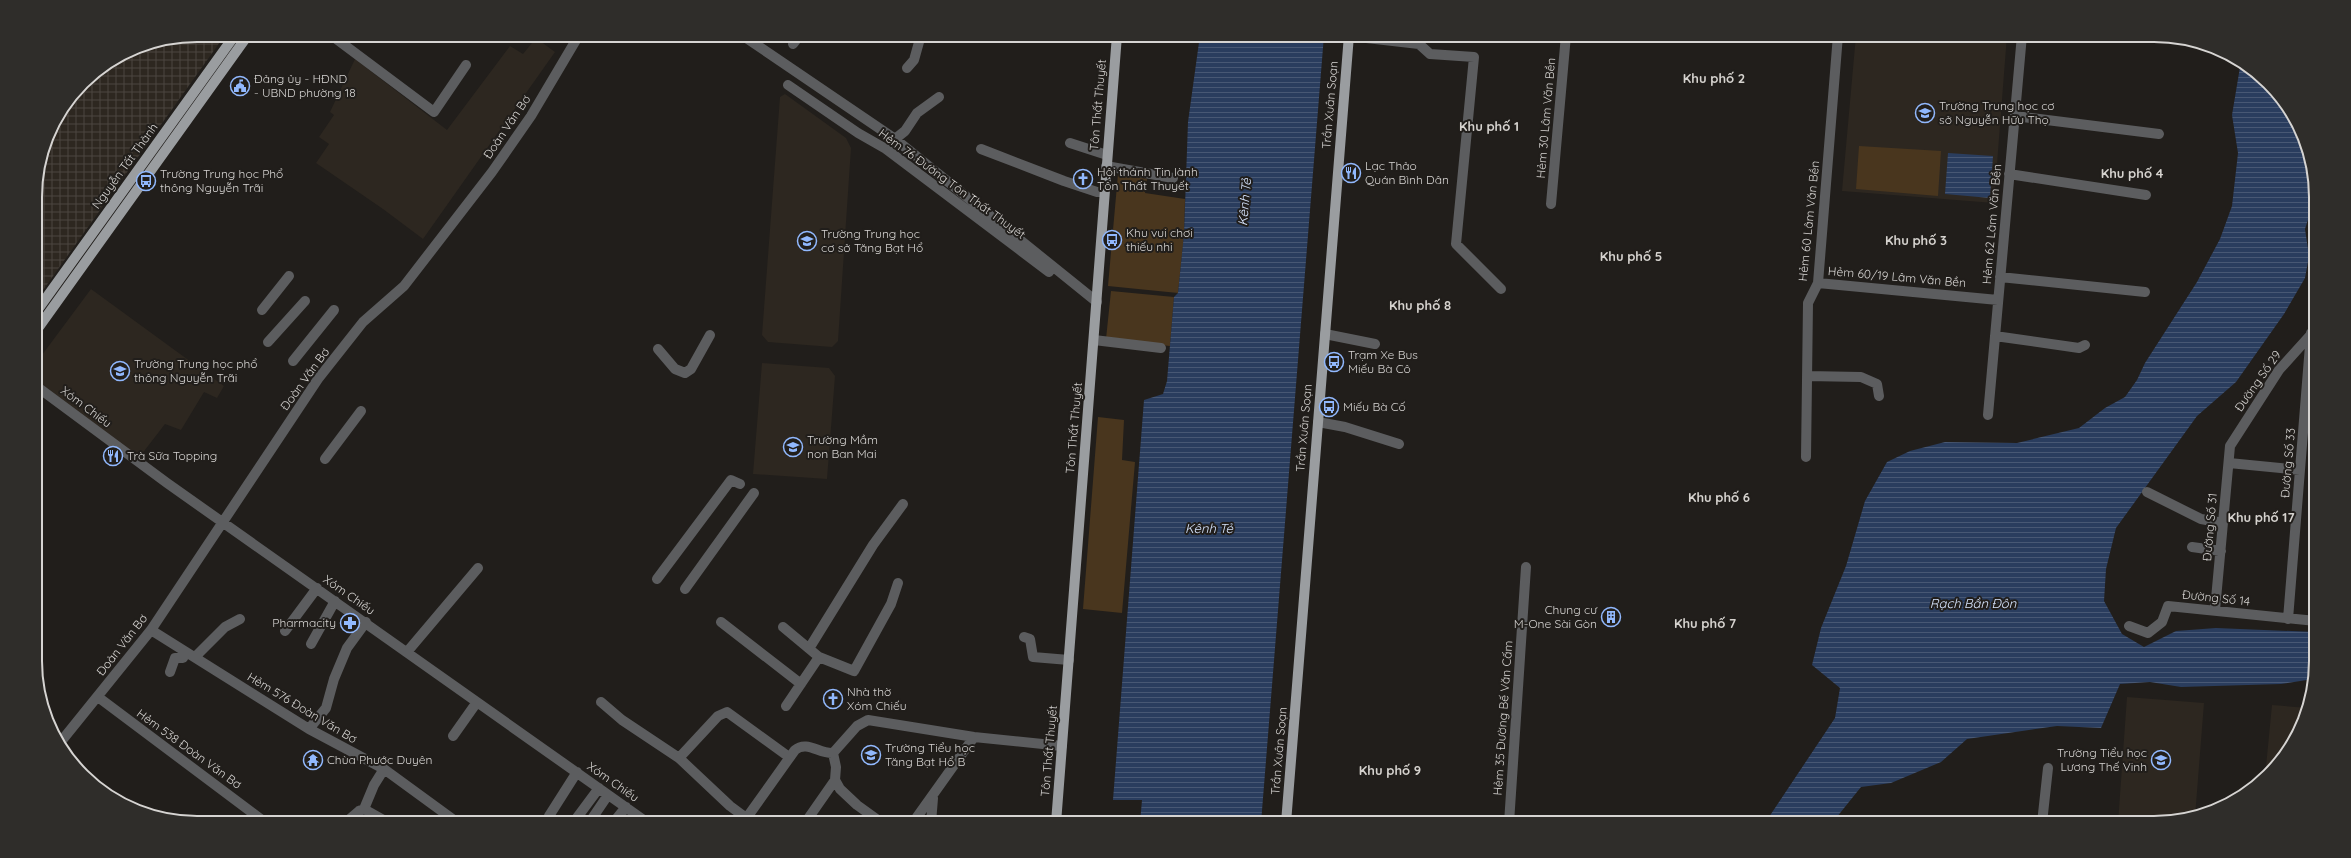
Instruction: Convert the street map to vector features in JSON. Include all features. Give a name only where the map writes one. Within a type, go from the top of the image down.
[{"type":"main road","name":"Nguyễn Tất Thành","points":[[42,304],[230,42]]},
{"type":"main road","name":"Nguyễn Tất Thành","points":[[42,322],[243,42]]},
{"type":"main road","name":"Tôn Thất Thuyết","points":[[1057,816],[1097,305],[1106,155],[1116,42]]},
{"type":"main road","name":"Trần Xuân Soạn","points":[[1287,816],[1349,42]]},
{"type":"street","points":[[340,42],[434,112],[466,65]]},
{"type":"street","name":"Đoàn Văn Bơ","points":[[63,739],[151,630],[224,523],[318,379],[363,322],[404,286],[492,172],[531,116],[575,42]]},
{"type":"street","points":[[751,42],[895,139],[1097,305]]},
{"type":"street","points":[[907,68],[914,60],[919,42]]},
{"type":"street","points":[[1402,42],[1419,44],[1430,54],[1474,58],[1456,244],[1501,289]]},
{"type":"street","name":"Hẻm 30 Lâm Văn Bền","points":[[1552,204],[1565,42]]},
{"type":"street","name":"Hẻm 60 Lâm Văn Bền","points":[[1806,457],[1808,303],[1818,283],[1837,42]]},
{"type":"street","name":"Hẻm 62 Lâm Văn Bền","points":[[1988,415],[2021,42]]},
{"type":"street","name":"Hẻm 76 Đường Tôn Thất Thuyết","points":[[788,85],[858,133],[886,149],[1097,305]]},
{"type":"street","points":[[895,139],[905,130],[917,112],[939,97]]},
{"type":"street","points":[[2015,116],[2159,134]]},
{"type":"street","points":[[1070,143],[1106,155]]},
{"type":"street","points":[[981,149],[1064,181],[1097,192],[1104,192]]},
{"type":"street","points":[[1106,166],[1173,178]]},
{"type":"street","points":[[2009,174],[2146,195]]},
{"type":"street","points":[[262,310],[289,276]]},
{"type":"street","points":[[2000,277],[2145,292]]},
{"type":"street","name":"Hẻm 60/19 Lâm Văn Bền","points":[[1818,283],[1998,300]]},
{"type":"street","points":[[268,342],[305,301]]},
{"type":"street","points":[[293,361],[334,310]]},
{"type":"street","points":[[1325,334],[1375,344]]},
{"type":"street","points":[[658,349],[675,369],[685,373],[691,369],[710,336]]},
{"type":"street","points":[[1995,336],[2079,348],[2085,346]]},
{"type":"street","name":"Đường Số 29","points":[[2230,446],[2279,370],[2309,336]]},
{"type":"street","points":[[1094,340],[1161,348]]},
{"type":"street","name":"Đường Số 33","points":[[2288,619],[2309,374]]},
{"type":"street","points":[[1807,376],[1861,377],[1877,384],[1879,396]]},
{"type":"street","name":"Xóm Chiếu","points":[[42,390],[224,523],[638,816]]},
{"type":"street","points":[[325,459],[361,411]]},
{"type":"street","points":[[1318,422],[1345,427],[1399,444]]},
{"type":"street","name":"Đường Số 31","points":[[2215,610],[2230,446]]},
{"type":"street","points":[[2229,463],[2300,470]]},
{"type":"street","points":[[657,579],[731,480],[740,484]]},
{"type":"street","points":[[2147,492],[2201,519],[2223,523]]},
{"type":"street","points":[[685,589],[754,493]]},
{"type":"street","points":[[810,647],[873,545],[903,504]]},
{"type":"street","points":[[2192,547],[2221,551]]},
{"type":"street","points":[[407,652],[478,568]]},
{"type":"street","name":"Hẻm 35 Đường Bế Văn Cấm","points":[[1509,816],[1526,568]]},
{"type":"street","points":[[783,627],[810,647],[819,657],[854,671],[891,604],[898,583]]},
{"type":"street","points":[[285,631],[317,588]]},
{"type":"street","points":[[311,644],[336,601]]},
{"type":"street","name":"Đường Số 14","points":[[2129,626],[2148,633],[2162,622],[2168,606],[2309,621]]},
{"type":"street","points":[[170,672],[175,658],[183,658],[191,655],[225,627],[240,619]]},
{"type":"street","points":[[309,729],[326,708],[334,679],[347,648],[366,622]]},
{"type":"street","points":[[721,622],[801,684]]},
{"type":"street","name":"Hẻm 576 Đoàn Văn Bơ","points":[[151,630],[309,729],[384,769],[448,816]]},
{"type":"street","points":[[1024,637],[1030,639],[1033,657],[1069,660]]},
{"type":"street","points":[[786,706],[819,657]]},
{"type":"street","name":"Hẻm 538 Đoàn Văn Bơ","points":[[98,696],[257,816]]},
{"type":"street","points":[[453,736],[477,702]]},
{"type":"street","points":[[601,702],[622,720],[679,758],[742,816]]},
{"type":"street","points":[[679,758],[718,716],[727,712],[790,758]]},
{"type":"street","points":[[833,753],[857,726],[868,720],[974,737],[1062,746]]},
{"type":"street","points":[[919,816],[933,798],[974,737]]},
{"type":"street","points":[[751,816],[798,746],[809,746],[822,752],[833,753]]},
{"type":"street","points":[[810,816],[835,780],[836,767],[833,753]]},
{"type":"street","points":[[2043,816],[2048,768]]},
{"type":"street","points":[[364,809],[374,785],[384,769]]},
{"type":"street","points":[[549,816],[577,772]]},
{"type":"street","points":[[835,780],[840,789],[873,816]]},
{"type":"street","points":[[578,816],[598,788]]},
{"type":"street","points":[[594,816],[608,795]]},
{"type":"street","points":[[932,816],[933,798]]},
{"type":"street","points":[[619,816],[626,807]]},
{"type":"street","points":[[353,816],[359,810],[364,809],[376,816]]},
{"type":"shaded area","points":[[220,42],[42,292],[43,177],[50,147],[58,128],[68,111],[87,87],[111,68],[128,58],[147,50],[177,43]]},
{"type":"shaded area","points":[[533,42],[541,42],[555,52],[423,239],[383,209],[316,163],[329,144],[319,137],[334,115],[330,112],[355,59],[447,130],[510,46],[523,54]]},
{"type":"shaded area","name":"Trường Trung học cơ sở Nguyễn Hữu Thọ","points":[[1855,42],[2006,42],[1994,203],[1842,191]]},
{"type":"shaded area","name":"Trường Trung học cơ sở Tăng Bạt Hổ","points":[[785,94],[846,138],[851,148],[838,341],[832,347],[768,342],[762,335],[780,97]]},
{"type":"shaded area","points":[[1859,146],[1941,151],[1938,196],[1856,189]]},
{"type":"shaded area","points":[[1118,174],[1147,179],[1145,193],[1185,199],[1184,236],[1178,293],[1108,286]]},
{"type":"shaded area","name":"Trường Trung học phổ thông Nguyễn Trãi","points":[[91,289],[224,386],[217,398],[204,392],[181,430],[165,424],[138,459],[42,385],[42,355]]},
{"type":"shaded area","points":[[1111,291],[1174,297],[1170,346],[1106,339]]},
{"type":"shaded area","name":"Trường Mầm non Ban Mai","points":[[762,363],[829,368],[835,376],[827,479],[753,474]]},
{"type":"shaded area","points":[[1098,417],[1124,420],[1122,460],[1135,462],[1122,613],[1083,609]]},
{"type":"shaded area","name":"Trường Tiểu học Lương Thế Vinh","points":[[2127,697],[2204,703],[2196,811],[2164,816],[2118,816]]},
{"type":"shaded area","points":[[2272,705],[2302,708],[2288,739],[2266,769]]},
{"type":"water","name":"Kênh Tẻ","points":[[1199,42],[1323,42],[1262,816],[1141,816],[1142,800],[1113,800],[1144,400],[1163,394],[1167,381],[1174,297],[1178,293],[1184,234],[1188,122]]},
{"type":"water","name":"Rạch Bần Đôn","points":[[2240,68],[2264,87],[2283,111],[2293,128],[2304,157],[2309,187],[2309,217],[2305,229],[2309,256],[2305,278],[2284,314],[2236,382],[2197,416],[2116,528],[2106,569],[2104,601],[2122,634],[2144,647],[2176,631],[2216,628],[2309,632],[2308,680],[2281,684],[2181,687],[2150,682],[2120,684],[2101,728],[2057,726],[1967,739],[1941,762],[1891,783],[1861,787],[1838,816],[1770,816],[1835,718],[1840,688],[1812,665],[1821,628],[1846,566],[1865,501],[1887,462],[1910,451],[1945,442],[2017,443],[2079,428],[2105,408],[2125,397],[2197,282],[2220,239],[2232,206],[2238,153],[2232,115]]},
{"type":"water","points":[[1948,153],[1993,156],[1990,198],[1945,194]]},
{"type":"place","name":"Đảng ủy - HĐND - UBND phường 18","points":[[240,86]]},
{"type":"place","name":"Trường Trung học cơ sở Nguyễn Hữu Thọ","points":[[1925,113]]},
{"type":"place","name":"Lạc Thảo Quán Bình Dân","points":[[1351,173]]},
{"type":"place","name":"Hội thánh Tin lành Tôn Thất Thuyết","points":[[1083,179]]},
{"type":"place","name":"Trường Trung học Phổ thông Nguyễn Trãi","points":[[146,181]]},
{"type":"place","name":"Khu vui chơi thiếu nhi","points":[[1112,240]]},
{"type":"place","name":"Trường Trung học cơ sở Tăng Bạt Hổ","points":[[807,241]]},
{"type":"place","name":"Trạm Xe Bus Miếu Bà Cô","points":[[1334,362]]},
{"type":"place","name":"Trường Trung học phổ thông Nguyễn Trãi","points":[[120,371]]},
{"type":"place","name":"Miếu Bà Cố","points":[[1329,407]]},
{"type":"place","name":"Trường Mầm non Ban Mai","points":[[793,447]]},
{"type":"place","name":"Trà Sữa Topping","points":[[113,456]]},
{"type":"place","name":"Chung cư M-One Sài Gòn","points":[[1611,617]]},
{"type":"place","name":"Pharmacity","points":[[350,623]]},
{"type":"place","name":"Nhà thờ Xóm Chiếu","points":[[833,699]]},
{"type":"place","name":"Trường Tiểu học Tăng Bạt Hổ B","points":[[871,755]]},
{"type":"place","name":"Chùa Phước Duyên","points":[[313,760]]},
{"type":"place","name":"Trường Tiểu học Lương Thế Vinh","points":[[2161,760]]},
{"type":"district","name":"Khu phố 2","points":[[1714,78]]},
{"type":"district","name":"Khu phố 1","points":[[1489,126]]},
{"type":"district","name":"Khu phố 4","points":[[2132,173]]},
{"type":"district","name":"Khu phố 3","points":[[1916,240]]},
{"type":"district","name":"Khu phố 5","points":[[1631,256]]},
{"type":"district","name":"Khu phố 8","points":[[1420,305]]},
{"type":"district","name":"Khu phố 6","points":[[1719,497]]},
{"type":"district","name":"Khu phố 17","points":[[2261,517]]},
{"type":"district","name":"Khu phố 7","points":[[1705,623]]},
{"type":"district","name":"Khu phố 9","points":[[1390,770]]}]
